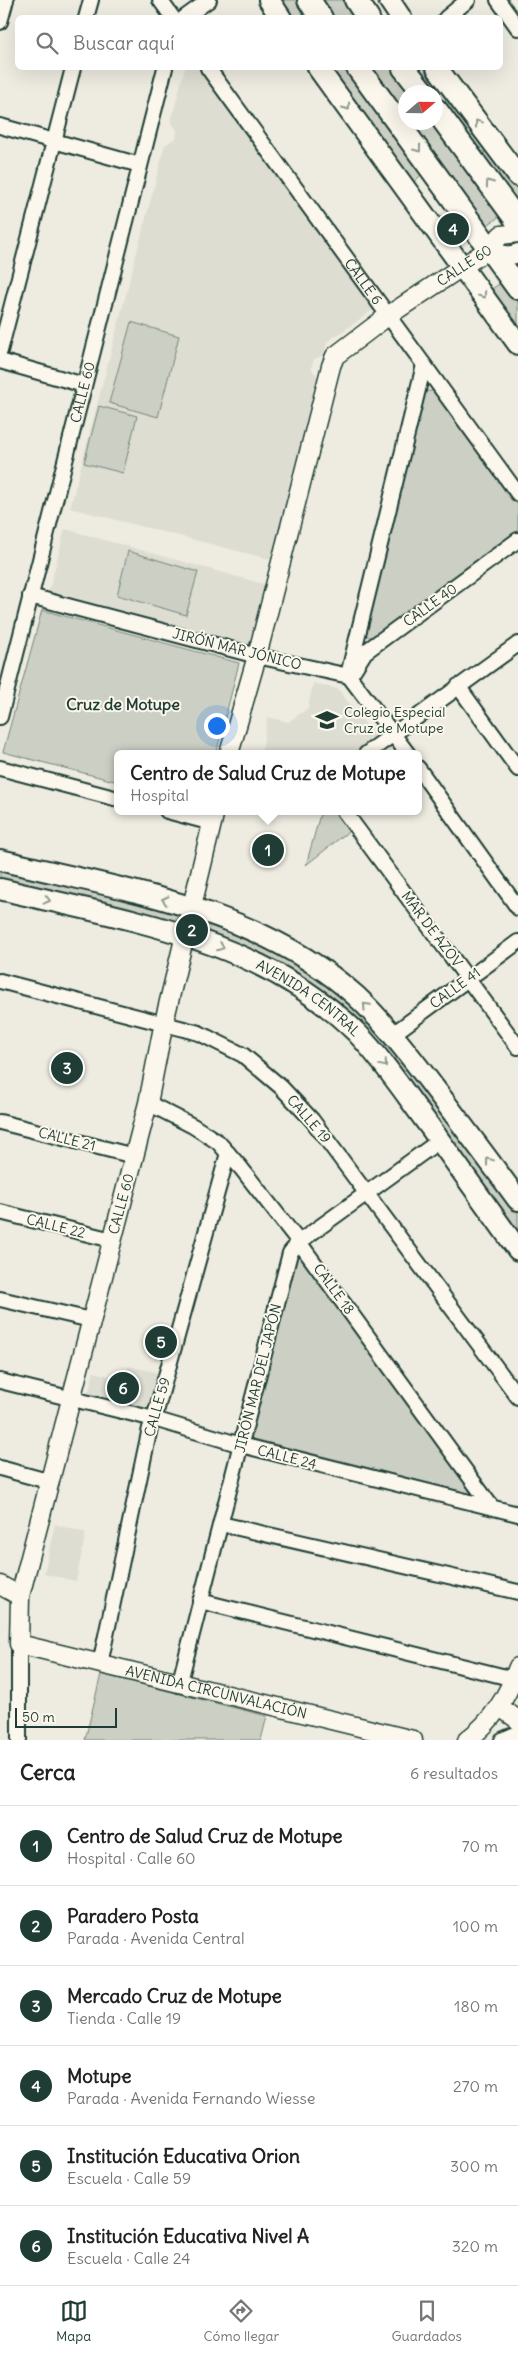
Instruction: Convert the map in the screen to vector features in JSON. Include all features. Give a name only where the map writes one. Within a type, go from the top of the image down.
[{"type":"main road","points":[[269,0],[279,15]]},
{"type":"main road","points":[[309,0],[320,15]]},
{"type":"main road","points":[[356,0],[366,15]]},
{"type":"main road","points":[[389,0],[399,15]]},
{"type":"main road","points":[[319,70],[518,344]]},
{"type":"main road","points":[[359,70],[518,288]]},
{"type":"main road","points":[[406,70],[417,85]]},
{"type":"main road","points":[[438,70],[518,176]]},
{"type":"main road","points":[[443,120],[518,222]]},
{"type":"main road","name":"AVENIDA CENTRAL","points":[[0,860],[192,907],[264,935],[292,950],[355,996],[392,1034],[518,1200]]},
{"type":"main road","name":"AVENIDA CENTRAL","points":[[0,889],[186,934],[250,960],[297,985],[325,1005],[356,1032],[387,1068],[518,1250]]},
{"type":"street","points":[[0,22],[6,0]]},
{"type":"street","points":[[87,15],[91,0]]},
{"type":"street","points":[[160,0],[171,15]]},
{"type":"street","points":[[188,15],[209,0]]},
{"type":"street","points":[[450,15],[468,0]]},
{"type":"street","points":[[498,0],[518,28]]},
{"type":"street","points":[[0,352],[72,70]]},
{"type":"street","name":"CALLE 60","points":[[0,717],[4,684],[30,596],[164,70]]},
{"type":"street","name":"CALLE 6","points":[[209,70],[518,494]]},
{"type":"street","points":[[0,126],[140,165]]},
{"type":"street","points":[[489,249],[501,235],[518,232]]},
{"type":"street","name":"CALLE 60","points":[[230,750],[257,656],[335,356],[389,315],[489,249],[501,255],[518,253]]},
{"type":"street","points":[[0,361],[84,385]]},
{"type":"street","points":[[405,750],[348,676],[424,365]]},
{"type":"street","name":"CALLE 40","points":[[348,676],[366,652],[518,540]]},
{"type":"street","name":"JIRÓN MAR JÓNICO","points":[[30,596],[257,656],[348,676]]},
{"type":"street","points":[[372,750],[518,644]]},
{"type":"street","points":[[458,686],[518,769]]},
{"type":"street","points":[[0,768],[114,798]]},
{"type":"street","points":[[422,774],[518,908]]},
{"type":"street","points":[[198,815],[214,817]]},
{"type":"street","name":"MAR DE AZOV","points":[[347,815],[518,1047]]},
{"type":"street","name":"CALLE 60","points":[[19,1644],[20,1596],[148,1103],[164,1022],[214,817]]},
{"type":"street","name":"CALLE 41","points":[[392,1034],[518,942]]},
{"type":"street","name":"CALLE 19","points":[[0,981],[164,1022],[199,1033],[242,1055],[273,1081],[312,1120],[518,1396]]},
{"type":"street","name":"CALLE 18","points":[[148,1103],[193,1126],[218,1142],[228,1153],[299,1242],[491,1506]]},
{"type":"street","name":"CALLE 21","points":[[0,1122],[134,1156]]},
{"type":"street","name":"JIRÓN MAR DEL JAPÓN","points":[[179,1684],[290,1253],[299,1242],[439,1141]]},
{"type":"street","name":"CALLE 59","points":[[100,1664],[148,1437],[228,1153]]},
{"type":"street","name":"CALLE 22","points":[[0,1212],[112,1240]]},
{"type":"street","points":[[0,1299],[91,1320]]},
{"type":"street","name":"CALLE 24","points":[[0,1381],[154,1419],[240,1445],[518,1514]]},
{"type":"street","points":[[0,1468],[51,1482]]},
{"type":"street","points":[[221,1524],[518,1592]]},
{"type":"street","points":[[0,1585],[20,1596]]},
{"type":"street","points":[[200,1601],[516,1673],[500,1707],[484,1728],[467,1740]]},
{"type":"street","points":[[19,1644],[19,1740]]},
{"type":"street","name":"AVENIDA CIRCUNVALACIÓN","points":[[19,1644],[376,1736],[413,1740]]},
{"type":"street","points":[[500,1707],[518,1720]]},
{"type":"street","points":[[502,1740],[518,1733]]},
{"type":"shaded area","points":[[277,0],[301,0],[312,15],[288,15]]},
{"type":"shaded area","points":[[317,0],[348,0],[359,15],[328,15]]},
{"type":"shaded area","points":[[184,70],[200,70],[376,308],[327,342],[324,355],[314,359],[311,368],[320,380],[273,560],[70,508],[165,145],[176,138],[177,131],[171,121]]},
{"type":"shaded area","points":[[328,70],[349,70],[423,173],[412,184]]},
{"type":"shaded area","points":[[366,70],[398,70],[409,85],[398,85],[398,113]]},
{"type":"shaded area","points":[[414,70],[432,70],[518,185],[518,204],[443,108],[443,85],[426,85]]},
{"type":"shaded area","points":[[410,130],[442,130],[503,214],[482,229]]},
{"type":"shaded area","points":[[504,281],[518,301],[518,328],[490,290]]},
{"type":"shaded area","points":[[131,322],[179,336],[158,417],[109,403]]},
{"type":"shaded area","points":[[418,391],[435,391],[518,505],[518,532],[374,640],[358,630]]},
{"type":"shaded area","points":[[99,406],[137,416],[123,473],[84,463]]},
{"type":"shaded area","points":[[65,529],[264,584],[250,645],[49,591]]},
{"type":"shaded area","points":[[128,551],[198,572],[186,615],[117,595]]},
{"type":"shaded area","points":[[42,610],[239,663],[217,750],[114,750],[114,781],[3,752]]},
{"type":"shaded area","name":"Colegio Especial Cruz de Motupe","points":[[313,683],[338,689],[377,739],[364,750],[262,750],[268,717],[288,722],[308,708]]},
{"type":"shaded area","points":[[320,815],[338,815],[349,831],[306,865]]},
{"type":"shaded area","points":[[0,866],[179,910],[175,926],[0,881]]},
{"type":"shaded area","points":[[207,919],[293,955],[375,1021],[518,1209],[518,1240],[347,1019],[202,936]]},
{"type":"shaded area","points":[[298,1253],[470,1490],[468,1493],[246,1437],[294,1254]]},
{"type":"shaded area","points":[[128,1366],[160,1373],[151,1411],[88,1395],[94,1372],[124,1380]]},
{"type":"shaded area","points":[[55,1524],[86,1533],[76,1581],[44,1574]]},
{"type":"shaded area","points":[[101,1674],[267,1716],[261,1740],[85,1740]]},
{"type":"place","name":"Motupe","points":[[453,229]]},
{"type":"place","name":"Colegio Especial Cruz de Motupe","points":[[327,720]]},
{"type":"place","name":"Centro de Salud Cruz de Motupe","points":[[268,850]]},
{"type":"place","name":"Paradero Posta","points":[[192,930]]},
{"type":"place","name":"Mercado Cruz de Motupe","points":[[67,1068]]},
{"type":"place","name":"Institución Educativa Orion","points":[[161,1342]]},
{"type":"place","name":"Institución Educativa Nivel A","points":[[123,1388]]},
{"type":"district","name":"Cruz de Motupe","points":[[123,704]]}]
